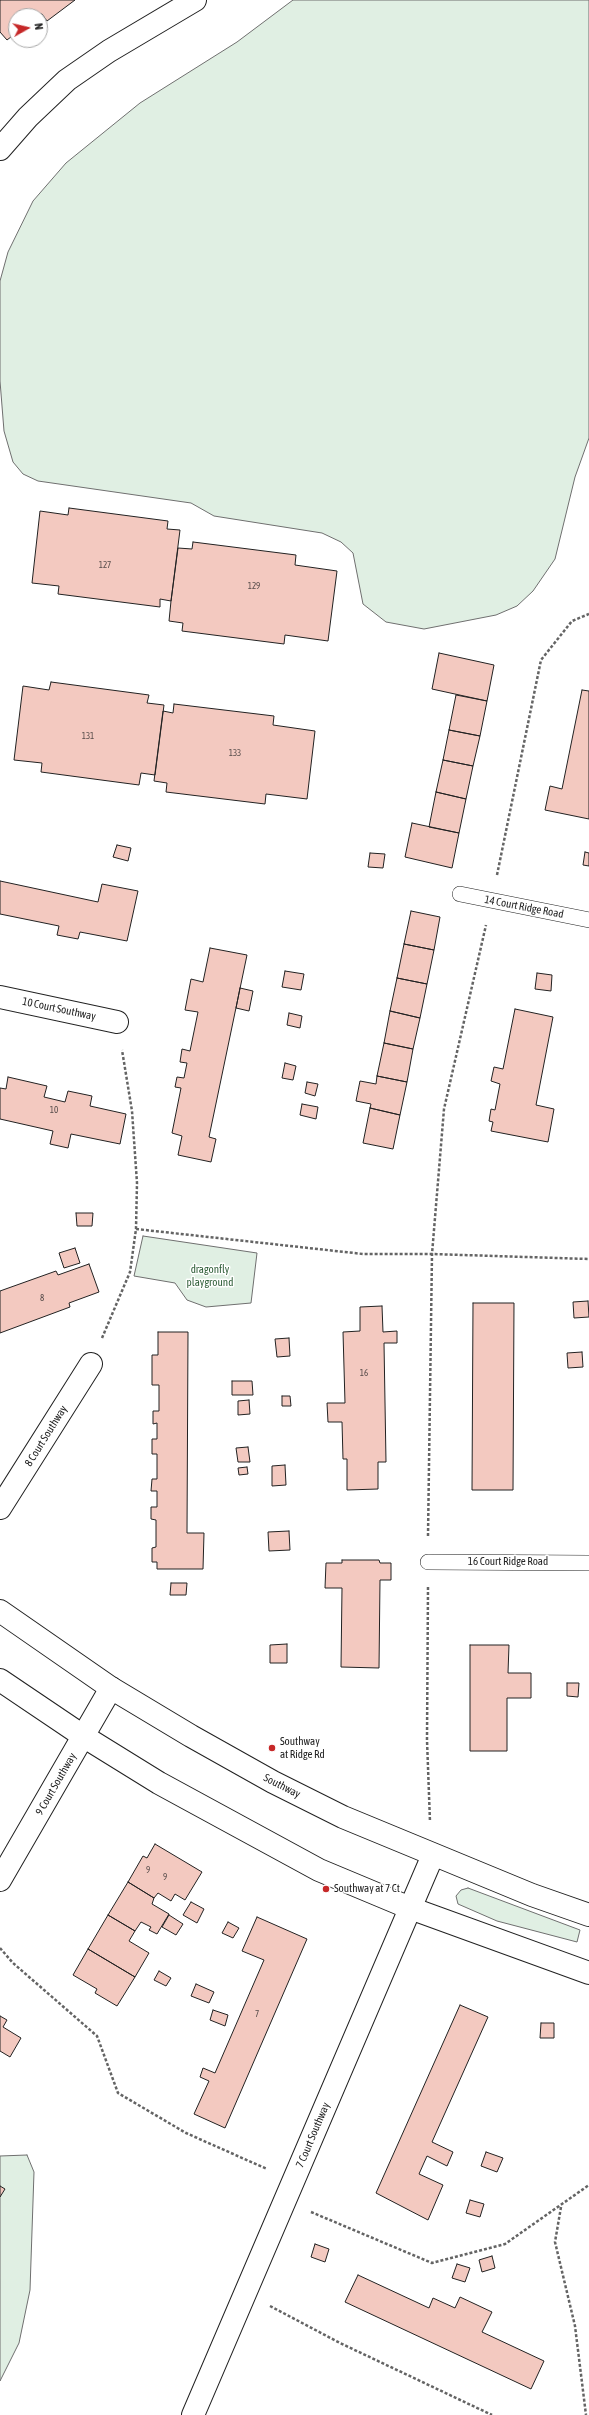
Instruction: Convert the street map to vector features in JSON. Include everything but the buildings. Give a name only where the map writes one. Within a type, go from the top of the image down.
[{"type":"street","points":[[0,149],[28,117],[67,80],[109,51],[195,0]]},
{"type":"street","name":"10 Court Southway","points":[[0,997],[117,1022]]},
{"type":"street","name":"8 Court Southway","points":[[0,1508],[91,1364]]},
{"type":"street","name":"Southway","points":[[0,1611],[111,1688],[191,1736],[273,1782],[343,1817],[433,1855],[589,1915]]},
{"type":"street","points":[[0,1680],[83,1736],[159,1783],[319,1870],[410,1908],[589,1972]]},
{"type":"street","name":"9 Court Southway","points":[[0,1880],[111,1688]]},
{"type":"street","name":"7 Court Southway","points":[[192,2415],[433,1855]]},
{"type":"lane","name":"14 Court Ridge Road","points":[[460,894],[589,920]]},
{"type":"lane","name":"16 Court Ridge Road","points":[[428,1562],[589,1563]]},
{"type":"path","points":[[433,1855],[429,1809],[427,1740],[432,1254],[444,1109],[492,901],[541,660],[572,621],[589,614]]},
{"type":"path","points":[[91,1364],[130,1272],[136,1229],[137,1183],[132,1111],[117,1022]]},
{"type":"path","points":[[136,1229],[363,1254],[432,1254],[589,1259]]},
{"type":"path","points":[[561,2207],[555,2242],[575,2326],[586,2415]]},
{"type":"path","points":[[245,2293],[313,2326],[340,2343],[492,2415]]},
{"type":"green space","points":[[293,0],[589,0],[589,438],[575,477],[555,559],[533,591],[517,606],[496,615],[424,629],[386,622],[363,604],[353,553],[341,542],[322,533],[214,516],[191,503],[38,481],[23,474],[13,462],[4,431],[0,381],[0,281],[8,252],[33,201],[66,163],[140,103],[237,42]]},
{"type":"green space","name":"dragonfly playground","points":[[143,1236],[257,1253],[251,1303],[206,1307],[187,1300],[175,1283],[134,1276]]},
{"type":"green space","points":[[468,1888],[580,1930],[577,1942],[497,1921],[458,1904],[456,1896],[461,1890]]},
{"type":"green space","points":[[27,2155],[34,2172],[30,2290],[19,2343],[0,2381],[0,2156]]},
{"type":"place","name":"Southway at Ridge Rd","points":[[272,1748]]},
{"type":"place","name":"Southway at 7 Ct","points":[[326,1889]]}]
